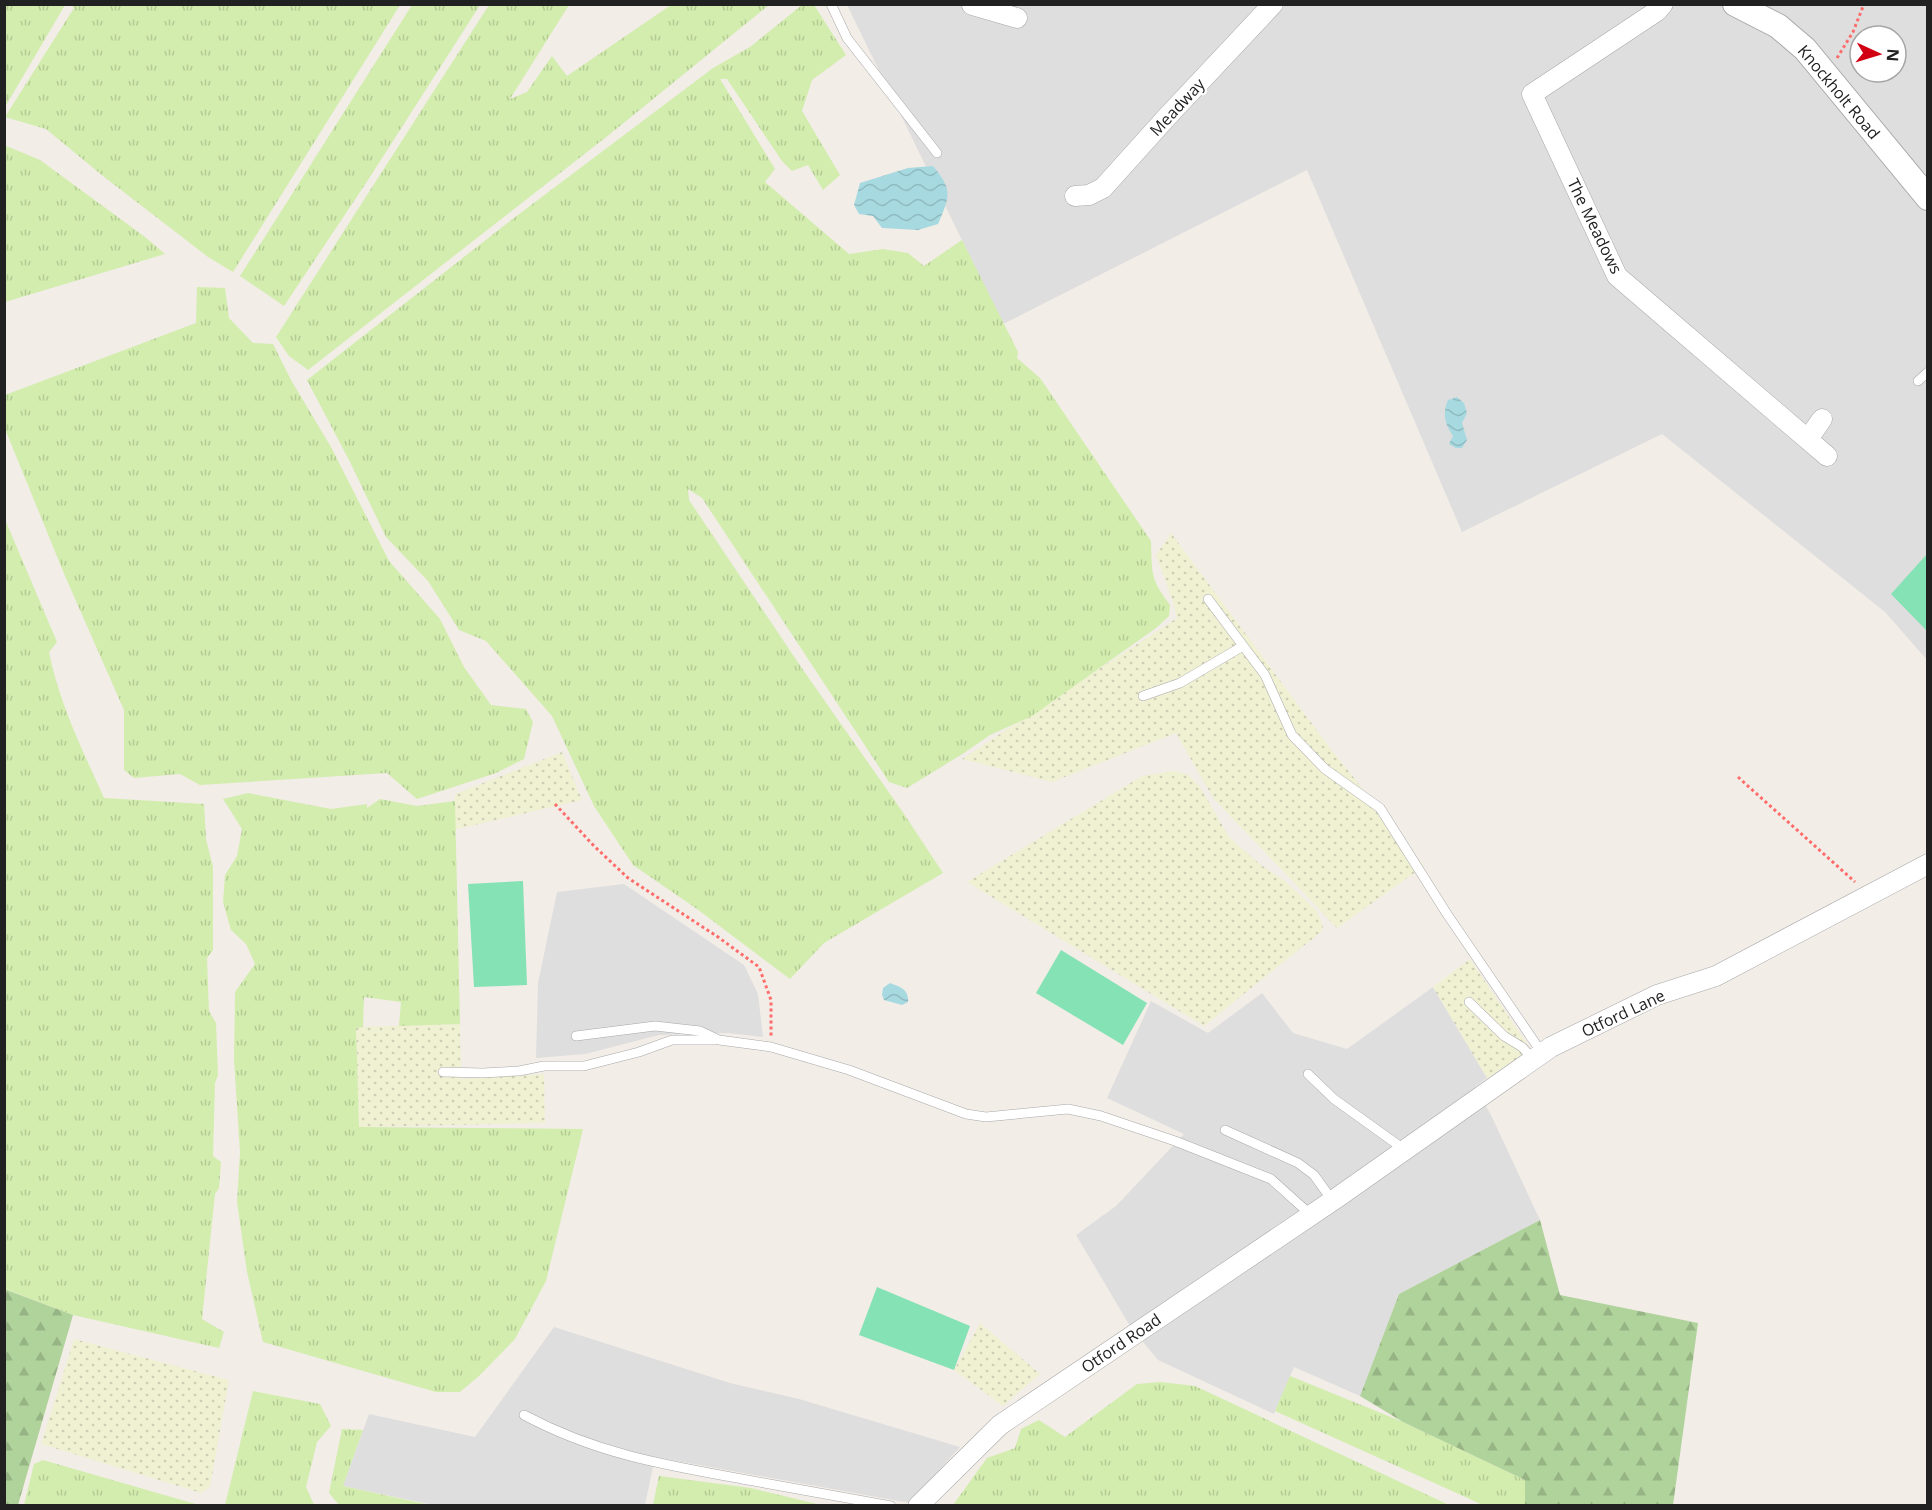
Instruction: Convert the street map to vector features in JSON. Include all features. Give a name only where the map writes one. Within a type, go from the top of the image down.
[{"type":"street","name":"Meadway","points":[[1075,196],[1089,195],[1102,189],[1273,4]]},
{"type":"street","name":"The Meadows","points":[[1662,4],[1657,11],[1614,41],[1532,94],[1617,276],[1827,456]]},
{"type":"street","name":"Knockholt Road","points":[[1735,4],[1778,26],[1805,49],[1928,198]]},
{"type":"street","points":[[972,5],[995,8],[1017,18]]},
{"type":"street","points":[[1808,439],[1822,419]]},
{"type":"street","name":"Otford Lane","points":[[1335,1199],[1551,1047],[1657,995],[1716,976],[1928,864]]},
{"type":"street","name":"Otford Road","points":[[918,1506],[1000,1425],[1335,1199]]},
{"type":"lane","points":[[831,4],[847,38],[937,153]]},
{"type":"lane","points":[[1918,381],[1928,372]]},
{"type":"lane","points":[[1208,599],[1265,675],[1292,735],[1325,769],[1380,808],[1537,1056]]},
{"type":"lane","points":[[1143,696],[1180,683],[1243,646]]},
{"type":"lane","points":[[1468,1002],[1504,1036],[1537,1056]]},
{"type":"lane","points":[[576,1035],[655,1026],[700,1031],[719,1040]]},
{"type":"lane","points":[[443,1072],[483,1073],[519,1071],[544,1066],[584,1066],[639,1052],[672,1040],[719,1040],[771,1047],[849,1070],[966,1114],[986,1117],[1068,1109],[1101,1116],[1175,1141],[1271,1179],[1311,1215]]},
{"type":"lane","points":[[1308,1074],[1334,1099],[1405,1150]]},
{"type":"lane","points":[[1225,1130],[1298,1163],[1314,1175],[1335,1199]]},
{"type":"lane","points":[[524,1415],[556,1432],[623,1455],[679,1468],[891,1506]]},
{"type":"path","points":[[1827,75],[1853,32],[1864,4]]},
{"type":"path","points":[[1738,777],[1869,894]]},
{"type":"path","points":[[555,804],[628,878],[759,967],[771,1000],[771,1047]]},
{"type":"shaded area","points":[[847,5],[1927,5],[1927,660],[1885,612],[1662,434],[1462,532],[1307,170],[1003,324]]},
{"type":"shaded area","points":[[624,884],[744,965],[758,994],[763,1037],[728,1033],[659,1035],[585,1054],[536,1058],[538,983],[557,892]]},
{"type":"shaded area","points":[[1433,987],[1487,1078],[1475,1087],[1491,1115],[1540,1220],[1399,1294],[1360,1396],[1294,1367],[1274,1414],[1158,1360],[1130,1326],[1076,1235],[1116,1206],[1184,1134],[1107,1098],[1151,1001],[1208,1033],[1262,993],[1293,1033],[1347,1049]]},
{"type":"shaded area","points":[[554,1327],[730,1383],[799,1399],[960,1447],[910,1503],[655,1457],[645,1505],[433,1505],[343,1486],[369,1414],[475,1437]]},
{"type":"green space","points":[[4,5],[65,5],[5,107]]},
{"type":"green space","points":[[71,5],[400,5],[233,272],[208,257],[46,129],[5,117],[74,8]]},
{"type":"green space","points":[[412,5],[480,5],[284,306],[240,276]]},
{"type":"green space","points":[[489,5],[569,5],[510,99],[527,92],[552,56],[567,76],[671,5],[769,5],[610,134],[308,370],[289,356],[276,337]]},
{"type":"green space","points":[[802,5],[814,5],[846,55],[812,80],[802,111],[840,175],[823,190],[808,165],[792,171],[782,161],[727,79],[720,79],[775,169],[765,182],[849,254],[883,249],[908,253],[924,266],[962,240],[1018,352],[1017,358],[1040,378],[1151,541],[1153,575],[1170,605],[1169,616],[1156,628],[1032,716],[990,735],[907,788],[889,782],[702,498],[688,489],[689,500],[943,873],[824,943],[790,979],[697,909],[633,865],[594,806],[552,716],[486,641],[459,630],[428,581],[386,537],[307,380],[510,221],[713,68],[750,47]]},
{"type":"green space","points":[[4,145],[40,160],[165,254],[5,302]]},
{"type":"green space","points":[[197,287],[225,288],[229,318],[253,343],[273,344],[291,380],[331,447],[389,561],[440,619],[464,667],[491,705],[526,709],[533,722],[524,759],[496,773],[417,799],[387,773],[200,785],[180,774],[134,778],[124,770],[124,710],[65,576],[5,429],[5,395],[196,323]]},
{"type":"green space","points":[[4,517],[57,642],[49,652],[53,671],[72,726],[104,798],[204,804],[206,839],[213,867],[213,950],[207,958],[209,1011],[216,1023],[218,1075],[215,1083],[213,1156],[221,1162],[219,1188],[215,1194],[202,1319],[224,1332],[219,1348],[73,1315],[5,1289]]},
{"type":"green space","points":[[1171,533],[1327,744],[1424,866],[1337,928],[1213,798],[1176,733],[1052,782],[962,759],[1177,618],[1156,555]]},
{"type":"green space","points":[[1927,554],[1927,631],[1891,594]]},
{"type":"green space","points":[[562,752],[582,800],[453,830],[455,794]]},
{"type":"green space","points":[[1174,771],[1189,775],[1201,788],[1229,837],[1261,865],[1285,881],[1317,911],[1323,926],[1321,932],[1204,1026],[967,882],[1142,776]]},
{"type":"green space","points":[[248,793],[331,809],[367,804],[367,808],[380,799],[417,806],[455,801],[460,1024],[399,1026],[401,1002],[364,997],[363,1027],[356,1028],[359,1127],[583,1129],[546,1281],[515,1339],[460,1392],[436,1392],[263,1342],[247,1272],[237,1202],[240,1152],[234,1060],[235,992],[255,964],[246,944],[231,930],[223,902],[225,875],[237,856],[242,829],[223,799]]},
{"type":"green space","points":[[523,881],[527,985],[474,987],[468,884]]},
{"type":"green space","points":[[1061,950],[1147,1003],[1123,1045],[1036,993]]},
{"type":"green space","points":[[1470,959],[1531,1050],[1487,1078],[1433,987]]},
{"type":"green space","points":[[460,1024],[461,1079],[544,1074],[545,1123],[359,1127],[356,1027]]},
{"type":"green space","points":[[1540,1220],[1560,1295],[1698,1323],[1673,1505],[1525,1505],[1525,1480],[1403,1422],[1360,1396],[1399,1294]]},
{"type":"green space","points":[[877,1287],[970,1326],[954,1370],[859,1335]]},
{"type":"green space","points":[[4,1289],[73,1315],[18,1505],[5,1505]]},
{"type":"green space","points":[[980,1323],[1040,1374],[1003,1406],[954,1370]]},
{"type":"green space","points":[[74,1339],[229,1380],[210,1487],[201,1493],[41,1444]]},
{"type":"green space","points":[[1290,1376],[1403,1422],[1525,1480],[1525,1505],[1483,1505],[1275,1411]]},
{"type":"green space","points":[[1160,1382],[1195,1386],[1449,1505],[953,1505],[987,1458],[1015,1448],[1021,1429],[1039,1420],[1065,1437],[1137,1384]]},
{"type":"green space","points":[[253,1391],[320,1404],[331,1426],[317,1442],[306,1487],[314,1505],[225,1505]]},
{"type":"green space","points":[[342,1429],[363,1430],[343,1486],[430,1505],[339,1505],[329,1493]]},
{"type":"green space","points":[[43,1460],[199,1505],[24,1505],[34,1464]]},
{"type":"green space","points":[[659,1476],[751,1488],[821,1505],[653,1505]]},
{"type":"water","points":[[933,166],[944,181],[948,194],[938,224],[918,230],[882,228],[873,216],[859,214],[854,205],[860,183],[908,168]]},
{"type":"water","points":[[1457,397],[1464,403],[1467,413],[1462,423],[1467,440],[1462,448],[1449,444],[1453,436],[1445,419],[1448,400]]},
{"type":"water","points":[[890,983],[904,990],[908,1002],[902,1005],[884,1000],[883,988]]}]
